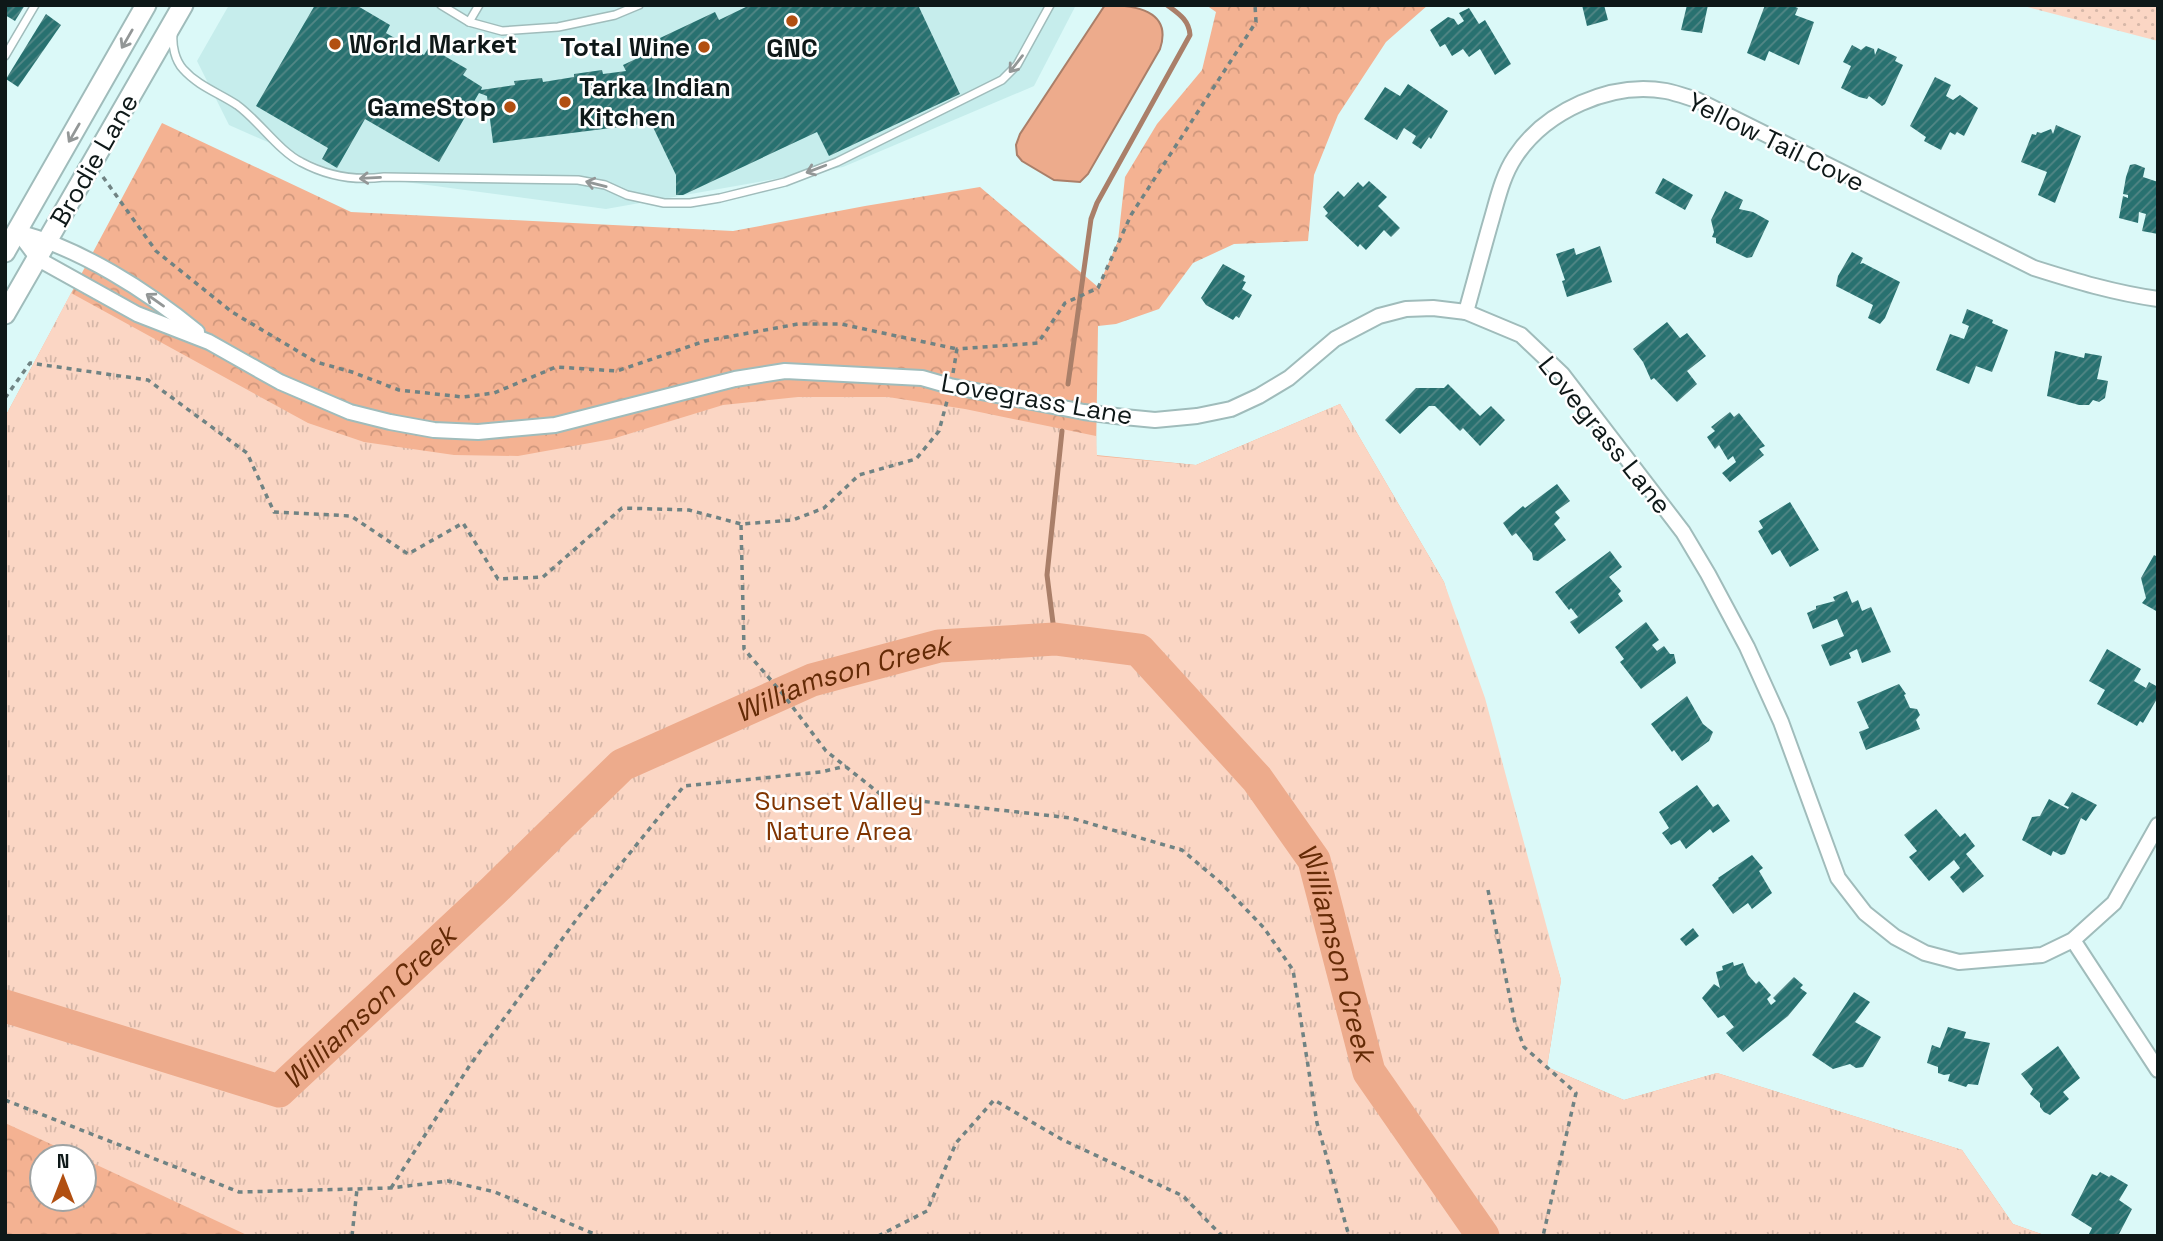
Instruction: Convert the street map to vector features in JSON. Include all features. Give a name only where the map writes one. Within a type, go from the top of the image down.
[{"type":"main road","name":"Brodie Lane","points":[[5,252],[11,229],[146,5]]},
{"type":"main road","name":"Brodie Lane","points":[[5,314],[178,12]]},
{"type":"street","name":"Yellow Tail Cove","points":[[1466,312],[1495,207],[1515,157],[1534,134],[1558,116],[1582,103],[1622,91],[1641,90],[1665,91],[1697,100],[2034,268],[2128,295],[2158,299]]},
{"type":"street","name":"Lovegrass Lane","points":[[11,229],[48,240],[148,295],[209,342]]},
{"type":"street","name":"Lovegrass Lane","points":[[11,229],[38,259],[137,314],[209,342],[280,382],[350,412],[434,430],[478,432],[555,425],[735,379],[785,371],[922,377],[950,386],[1084,412],[1156,420],[1196,416],[1231,409],[1259,396],[1289,378],[1335,339],[1379,316],[1406,309],[1433,308],[1466,312],[1521,335],[1562,374],[1683,532],[1747,647],[1782,722],[1838,877],[1865,913],[1895,937],[1925,953],[1959,962],[2042,955],[2073,940],[2114,903],[2158,825]]},
{"type":"street","points":[[2073,940],[2158,1070]]},
{"type":"lane","points":[[5,57],[34,5]]},
{"type":"lane","points":[[441,5],[469,22],[502,31],[558,27],[615,15],[639,5]]},
{"type":"lane","points":[[469,22],[479,5]]},
{"type":"lane","points":[[178,12],[173,48],[182,69],[237,106],[299,162],[338,176],[365,180],[384,177],[578,180],[605,185],[627,195],[664,203],[690,203],[785,182],[837,162],[1002,80],[1017,65],[1050,5]]},
{"type":"path","points":[[100,172],[156,251],[232,312],[316,362],[399,390],[463,397],[494,393],[556,367],[617,371],[705,341],[798,324],[841,324],[957,349],[1038,343],[1065,303],[1098,288],[1131,215],[1256,22],[1255,5]]},
{"type":"path","points":[[5,398],[30,363],[148,380],[247,453],[274,512],[351,516],[408,554],[463,523],[498,579],[543,577],[622,508],[689,510],[741,524],[793,520],[824,508],[859,475],[916,459],[939,431],[957,349]]},
{"type":"path","points":[[741,524],[744,649],[826,751],[884,797],[1072,818],[1182,849],[1220,882],[1264,928],[1293,970],[1317,1123],[1349,1236]]},
{"type":"path","points":[[391,1188],[470,1065],[579,916],[684,786],[821,772],[846,766]]},
{"type":"path","points":[[1488,890],[1515,1023],[1524,1047],[1576,1093],[1543,1236]]},
{"type":"path","points":[[5,1100],[239,1192],[391,1188],[448,1181],[495,1192],[599,1236]]},
{"type":"path","points":[[878,1236],[927,1211],[956,1143],[993,1100],[1063,1140],[1183,1196],[1222,1236]]},
{"type":"path","points":[[352,1236],[357,1189]]},
{"type":"shaded area","points":[[229,5],[1076,5],[1034,86],[843,167],[606,209],[338,173],[229,125],[197,61]]},
{"type":"shaded area","points":[[1105,5],[1128,6],[1148,12],[1156,18],[1163,36],[1160,49],[1088,174],[1080,182],[1054,180],[1022,161],[1017,155],[1016,145],[1020,134]]},
{"type":"green space","name":"Sunset Valley Nature Area","points":[[1206,5],[1428,5],[1386,42],[1338,115],[1314,175],[1308,241],[1234,244],[1193,263],[1159,309],[1116,324],[1098,326],[1096,455],[1196,465],[1340,404],[1444,582],[1561,980],[1547,1067],[1624,1100],[1717,1073],[1962,1150],[2013,1224],[2047,1236],[5,1236],[5,417],[162,123],[351,212],[733,231],[980,187],[1098,287],[1118,241],[1125,177],[1157,124],[1202,70],[1216,12]]},
{"type":"green space","points":[[2020,5],[2158,5],[2158,41]]},
{"type":"green space","name":"Sunset Valley Nature Area","points":[[71,293],[308,423],[364,442],[454,455],[518,456],[612,439],[723,405],[798,397],[888,397],[965,409],[1096,436],[1097,456],[1196,465],[1340,404],[1444,582],[1485,698],[1561,980],[1547,1067],[1624,1100],[1717,1073],[1962,1150],[2013,1224],[2047,1236],[249,1236],[98,1166],[98,1143],[49,1143],[5,1123],[5,417]]},
{"type":"building","points":[[7,5],[25,5],[15,21],[5,15]]},
{"type":"building","points":[[315,5],[356,5],[390,25],[386,33],[424,55],[429,47],[467,69],[463,75],[482,87],[481,90],[515,85],[514,81],[542,78],[543,82],[602,70],[603,74],[626,71],[623,65],[663,46],[660,38],[715,12],[719,20],[750,5],[918,5],[960,94],[829,156],[817,132],[683,195],[676,195],[676,175],[651,123],[493,143],[487,96],[479,93],[439,162],[365,119],[337,168],[322,159],[328,148],[256,106]]},
{"type":"building","points":[[1582,5],[1604,5],[1608,20],[1587,26]]},
{"type":"building","points":[[1687,5],[1708,5],[1702,33],[1681,30]]},
{"type":"building","points":[[1765,5],[1790,5],[1798,8],[1795,15],[1814,22],[1799,65],[1769,51],[1765,61],[1747,53]]},
{"type":"building","points":[[1469,8],[1479,24],[1485,20],[1511,64],[1495,75],[1480,49],[1469,57],[1463,49],[1452,56],[1445,44],[1440,47],[1430,30],[1448,17],[1454,19],[1458,25],[1464,21],[1459,13]]},
{"type":"building","points":[[46,14],[61,25],[18,87],[6,79]]},
{"type":"building","points":[[1852,45],[1861,50],[1866,46],[1874,49],[1875,55],[1878,48],[1897,57],[1895,61],[1903,65],[1882,106],[1869,96],[1867,99],[1859,97],[1841,88],[1851,66],[1843,62]]},
{"type":"building","points":[[1935,77],[1951,85],[1946,96],[1953,100],[1960,95],[1978,108],[1964,136],[1950,132],[1941,150],[1924,141],[1926,137],[1910,126]]},
{"type":"building","points":[[1408,84],[1448,111],[1431,139],[1429,137],[1421,149],[1412,143],[1416,136],[1404,128],[1397,140],[1364,119],[1385,87],[1400,96]]},
{"type":"building","points":[[2056,125],[2081,136],[2055,203],[2038,195],[2047,172],[2021,162],[2032,134],[2051,129],[2053,134]]},
{"type":"building","points":[[2130,165],[2145,168],[2143,177],[2158,182],[2158,234],[2142,231],[2146,214],[2139,212],[2138,223],[2119,218],[2123,196],[2128,198],[2128,195],[2123,194],[2126,177]]},
{"type":"building","points":[[1663,178],[1693,195],[1685,210],[1655,193]]},
{"type":"building","points":[[1369,181],[1387,197],[1378,206],[1400,228],[1391,237],[1384,230],[1366,250],[1360,244],[1358,247],[1325,216],[1328,213],[1323,207],[1338,191],[1344,197],[1358,182],[1363,187]]},
{"type":"building","points":[[1725,191],[1743,200],[1739,209],[1753,212],[1769,221],[1752,257],[1747,258],[1716,243],[1716,238],[1712,237],[1714,232],[1711,220]]},
{"type":"building","points":[[1600,246],[1612,282],[1567,297],[1562,281],[1565,280],[1556,254],[1574,248],[1576,255]]},
{"type":"building","points":[[1852,252],[1863,258],[1860,264],[1863,263],[1900,282],[1880,324],[1868,318],[1873,305],[1836,286],[1838,276]]},
{"type":"building","points":[[1223,264],[1245,276],[1243,281],[1246,282],[1242,289],[1252,295],[1239,318],[1236,316],[1233,320],[1206,305],[1201,298]]},
{"type":"building","points":[[1967,309],[2008,330],[1992,372],[1976,366],[1969,384],[1936,370],[1950,334],[1964,339],[1969,326],[1962,323]]},
{"type":"building","points":[[1667,322],[1680,338],[1687,333],[1706,356],[1687,371],[1697,384],[1677,402],[1654,378],[1651,380],[1643,362],[1633,349]]},
{"type":"building","points":[[2055,351],[2084,358],[2085,353],[2102,356],[2097,379],[2108,381],[2105,398],[2099,402],[2093,400],[2089,405],[2079,405],[2047,396]]},
{"type":"building","points":[[1448,384],[1480,416],[1491,406],[1505,420],[1480,446],[1463,428],[1460,431],[1435,406],[1429,406],[1400,434],[1385,420],[1416,388],[1444,388]]},
{"type":"building","points":[[1730,412],[1734,417],[1739,413],[1765,446],[1759,449],[1764,455],[1730,482],[1722,473],[1736,462],[1733,456],[1728,460],[1719,445],[1715,449],[1707,437],[1715,431],[1711,427]]},
{"type":"building","points":[[1557,484],[1570,501],[1555,512],[1560,518],[1554,524],[1566,540],[1538,561],[1533,560],[1532,553],[1516,533],[1512,536],[1503,523]]},
{"type":"building","points":[[1790,502],[1819,550],[1790,567],[1780,550],[1772,555],[1758,531],[1763,528],[1759,521]]},
{"type":"building","points":[[1610,551],[1622,567],[1609,577],[1621,591],[1618,594],[1623,601],[1579,634],[1570,622],[1578,617],[1555,592]]},
{"type":"building","points":[[2154,555],[2158,557],[2158,612],[2142,603],[2146,598],[2141,578]]},
{"type":"building","points":[[1847,591],[1852,603],[1858,600],[1862,611],[1871,607],[1891,652],[1862,663],[1857,649],[1849,653],[1851,658],[1830,666],[1821,645],[1844,636],[1837,619],[1813,629],[1807,613],[1816,609],[1816,606],[1835,601],[1833,597]]},
{"type":"building","points":[[1646,622],[1659,640],[1652,645],[1657,651],[1664,646],[1670,654],[1674,654],[1676,663],[1641,689],[1620,662],[1624,659],[1615,647]]},
{"type":"building","points":[[2107,649],[2141,669],[2134,681],[2146,688],[2149,682],[2158,687],[2158,697],[2143,723],[2140,721],[2137,726],[2097,704],[2105,690],[2089,681]]},
{"type":"building","points":[[1899,684],[1906,694],[1904,695],[1910,708],[1917,709],[1920,715],[1916,720],[1920,729],[1866,750],[1859,732],[1869,728],[1857,702]]},
{"type":"building","points":[[1687,696],[1703,724],[1713,732],[1709,741],[1682,761],[1651,724]]},
{"type":"building","points":[[1697,785],[1713,807],[1718,804],[1730,821],[1713,833],[1710,829],[1686,849],[1680,840],[1671,845],[1662,833],[1669,828],[1659,812]]},
{"type":"building","points":[[2072,792],[2097,805],[2086,821],[2081,818],[2065,854],[2053,851],[2051,856],[2022,840],[2032,817],[2040,816],[2049,799],[2068,809],[2069,807],[2064,805]]},
{"type":"building","points":[[1936,809],[1960,837],[1965,833],[1975,846],[1966,854],[1984,876],[1963,893],[1950,877],[1960,868],[1954,860],[1929,881],[1909,857],[1917,851],[1904,835]]},
{"type":"building","points":[[1752,855],[1763,868],[1759,871],[1772,893],[1752,909],[1748,903],[1733,914],[1712,885]]},
{"type":"building","points":[[1693,928],[1699,936],[1686,946],[1680,939]]},
{"type":"building","points":[[1733,962],[1734,966],[1743,963],[1756,984],[1759,981],[1771,995],[1767,999],[1771,1005],[1776,1001],[1773,998],[1794,977],[1803,985],[1800,988],[1807,993],[1788,1016],[1743,1052],[1726,1033],[1734,1027],[1724,1015],[1718,1018],[1702,998],[1714,984],[1720,988],[1716,972],[1723,970],[1722,966]]},
{"type":"building","points":[[1854,992],[1870,1002],[1855,1022],[1881,1037],[1863,1067],[1856,1068],[1850,1064],[1833,1069],[1812,1055]]},
{"type":"building","points":[[1948,1027],[1966,1032],[1964,1038],[1990,1043],[1978,1085],[1968,1084],[1966,1087],[1948,1081],[1950,1074],[1938,1073],[1938,1067],[1927,1063],[1932,1045],[1940,1048]]},
{"type":"building","points":[[2058,1046],[2080,1078],[2063,1092],[2069,1099],[2050,1115],[2044,1112],[2040,1103],[2030,1094],[2033,1089],[2021,1074]]},
{"type":"building","points":[[2100,1172],[2128,1185],[2119,1200],[2132,1209],[2118,1236],[2088,1236],[2092,1228],[2071,1215],[2092,1174],[2097,1176]]},
{"type":"waterway","points":[[1068,384],[1091,219],[1097,203],[1190,35],[1185,21],[1167,5]]},
{"type":"waterway","points":[[1055,639],[1047,575],[1062,431]]},
{"type":"waterway","name":"Williamson Creek","points":[[5,1006],[279,1091],[493,891],[622,765],[812,680],[939,646],[1055,639],[1139,650],[1257,779],[1314,860],[1369,1072],[1483,1236]]},
{"type":"place","name":"GNC","points":[[792,21]]},
{"type":"place","name":"World Market","points":[[335,44]]},
{"type":"place","name":"Total Wine","points":[[704,47]]},
{"type":"place","name":"Tarka Indian Kitchen","points":[[565,102]]},
{"type":"place","name":"GameStop","points":[[510,107]]}]
